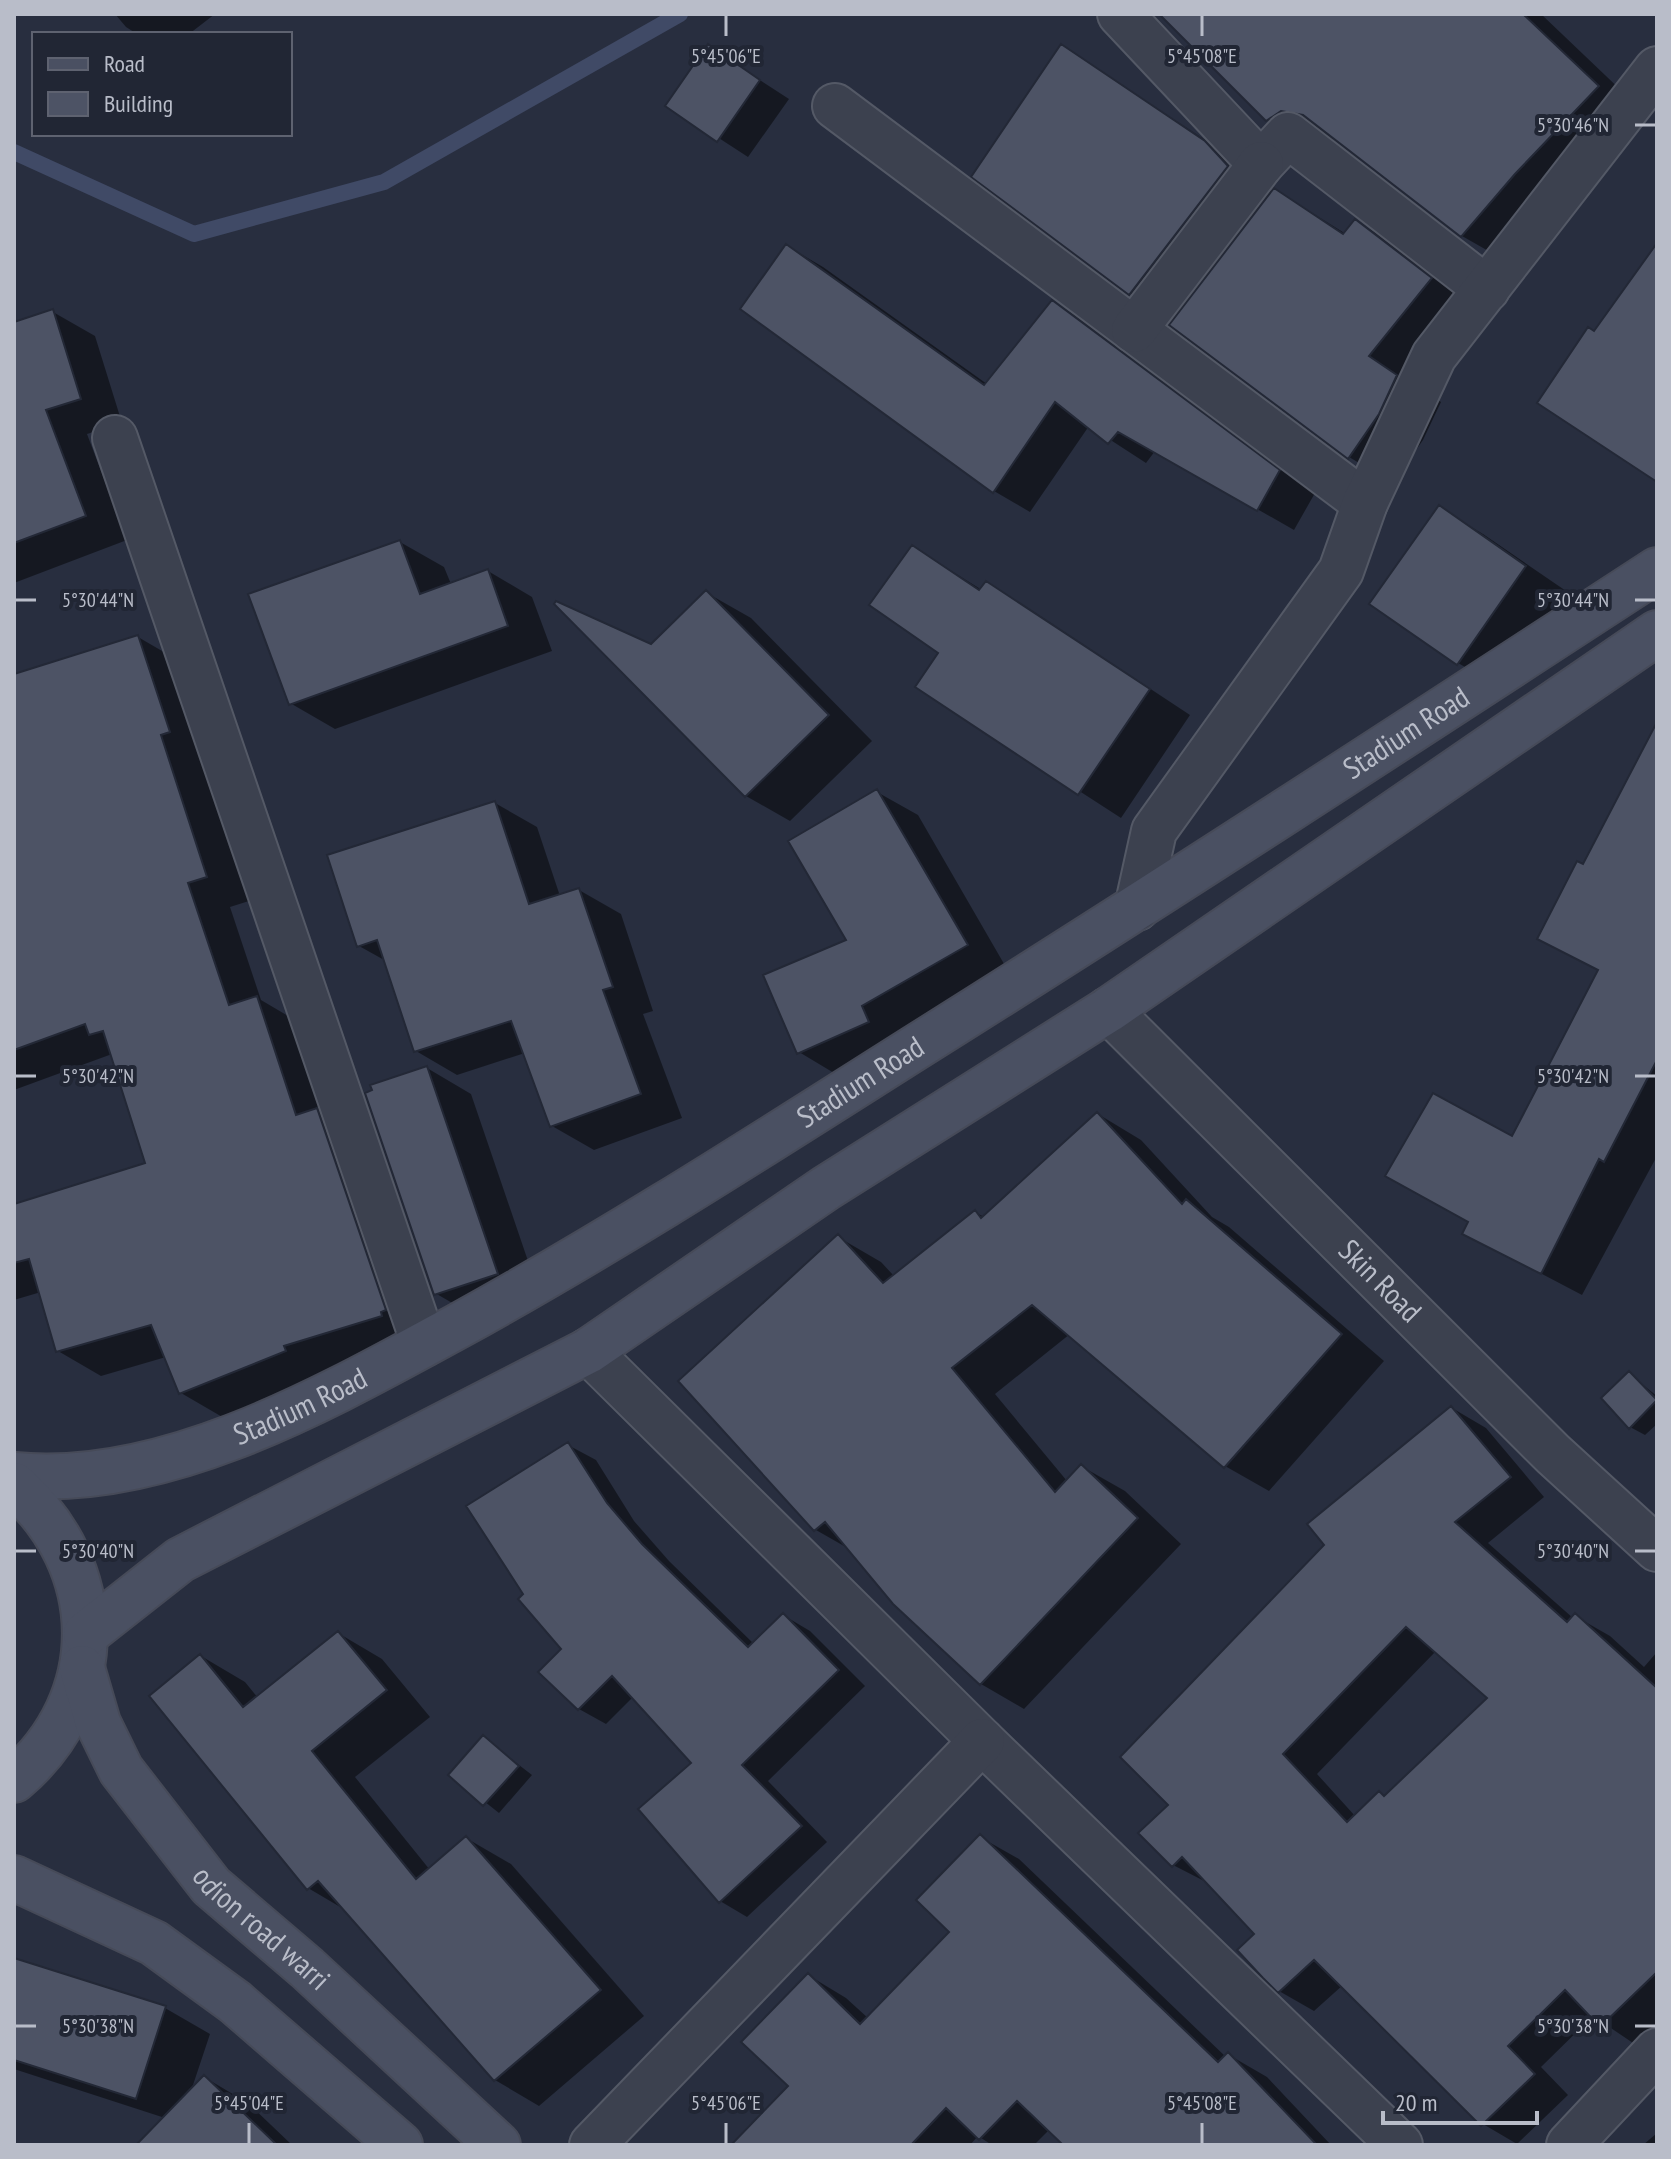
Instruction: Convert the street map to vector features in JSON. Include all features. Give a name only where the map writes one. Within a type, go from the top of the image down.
[{"type":"main road","name":"Stadium Road","points":[[14,1475],[45,1478],[163,1461],[328,1397],[590,1253],[1137,908],[1657,570]]},
{"type":"main road","name":"Stadium Road","points":[[84,1651],[180,1560],[588,1351],[826,1188],[1108,1010],[1657,633]]},
{"type":"main road","name":"odion road warri","points":[[14,1485],[37,1505],[64,1543],[80,1588],[84,1651],[98,1723],[121,1770],[211,1886],[307,1968],[498,2145]]},
{"type":"main road","points":[[14,1780],[55,1736],[72,1703],[84,1651]]},
{"type":"main road","points":[[14,1878],[154,1943],[235,2002],[400,2145]]},
{"type":"street","points":[[1120,14],[1261,164]]},
{"type":"street","points":[[1137,908],[1154,831],[1341,571],[1365,503],[1434,356],[1657,69]]},
{"type":"street","points":[[835,106],[1365,503]]},
{"type":"street","points":[[1134,330],[1261,164],[1288,135],[1487,289]]},
{"type":"street","points":[[115,438],[424,1344]]},
{"type":"street","name":"Skin Road","points":[[1108,1010],[1553,1454],[1657,1549]]},
{"type":"street","points":[[588,1351],[982,1741],[1400,2145]]},
{"type":"street","points":[[592,2145],[982,1741]]},
{"type":"street","points":[[1569,2145],[1657,2051]]},
{"type":"building","points":[[1159,14],[1523,14],[1599,86],[1515,174],[1461,237],[1303,115],[1281,111],[1266,121]]},
{"type":"building","points":[[708,44],[760,80],[717,142],[665,106]]},
{"type":"building","points":[[1061,44],[1205,141],[1228,166],[1129,295],[971,177]]},
{"type":"building","points":[[1274,188],[1343,234],[1355,219],[1432,278],[1369,356],[1397,375],[1379,414],[1348,459],[1169,325]]},
{"type":"building","points":[[1657,243],[1657,482],[1537,403],[1588,327],[1594,331]]},
{"type":"building","points":[[786,244],[984,385],[1052,300],[1280,470],[1257,511],[1118,432],[1108,444],[1055,402],[993,493],[740,309]]},
{"type":"building","points":[[53,309],[81,399],[46,410],[86,516],[14,543],[14,322]]},
{"type":"building","points":[[1439,505],[1526,566],[1457,665],[1369,604]]},
{"type":"building","points":[[400,540],[420,594],[488,569],[508,626],[289,705],[248,594]]},
{"type":"building","points":[[912,545],[979,590],[986,581],[1150,689],[1078,795],[915,687],[938,653],[869,605]]},
{"type":"building","points":[[706,590],[829,715],[745,797],[554,604],[556,601],[651,644]]},
{"type":"building","points":[[138,635],[170,732],[161,735],[207,877],[188,883],[229,1005],[257,996],[296,1115],[317,1108],[386,1310],[381,1312],[382,1316],[284,1346],[286,1351],[179,1394],[151,1325],[56,1352],[29,1259],[14,1263],[14,1204],[145,1163],[103,1031],[89,1035],[85,1024],[14,1050],[14,674]]},
{"type":"building","points":[[1657,722],[1657,1060],[1604,1162],[1599,1159],[1541,1274],[1462,1234],[1468,1222],[1385,1176],[1433,1093],[1512,1136],[1598,970],[1537,939],[1577,861],[1583,864]]},
{"type":"building","points":[[877,789],[968,945],[862,1006],[869,1022],[797,1054],[763,975],[846,940],[788,841]]},
{"type":"building","points":[[495,801],[529,904],[579,888],[613,987],[603,990],[641,1094],[550,1127],[511,1021],[414,1052],[377,940],[357,947],[327,855]]},
{"type":"building","points":[[427,1066],[498,1274],[434,1295],[365,1093],[372,1090],[370,1085]]},
{"type":"building","points":[[1097,1112],[1182,1204],[1186,1199],[1342,1334],[1224,1468],[1032,1305],[952,1368],[1055,1492],[1081,1464],[1138,1518],[980,1685],[893,1604],[825,1522],[814,1531],[678,1381],[838,1234],[883,1283],[975,1210],[981,1218]]},
{"type":"building","points":[[1629,1371],[1657,1400],[1629,1429],[1601,1398]]},
{"type":"building","points":[[1451,1406],[1511,1477],[1455,1522],[1567,1622],[1575,1613],[1657,1688],[1657,1972],[1600,2027],[1565,1990],[1508,2046],[1535,2074],[1481,2126],[1314,1960],[1278,1993],[1237,1950],[1254,1934],[1182,1857],[1172,1867],[1138,1833],[1168,1805],[1120,1757],[1324,1545],[1307,1524]],"holes":[[[1406,1627],[1487,1698],[1384,1796],[1379,1791],[1347,1822],[1283,1754]]]},
{"type":"building","points":[[568,1442],[607,1503],[642,1544],[748,1647],[783,1613],[839,1670],[742,1765],[802,1826],[719,1903],[638,1809],[691,1763],[612,1676],[578,1710],[538,1672],[561,1649],[518,1599],[523,1594],[466,1506]]},
{"type":"building","points":[[338,1631],[387,1690],[312,1751],[416,1879],[466,1836],[601,1990],[494,2081],[318,1881],[307,1890],[149,1696],[200,1654],[243,1707]]},
{"type":"building","points":[[483,1735],[519,1766],[483,1806],[448,1775]]},
{"type":"building","points":[[980,1834],[1218,2062],[1228,2052],[1317,2145],[1063,2145],[1017,2101],[979,2140],[946,2108],[911,2145],[731,2145],[788,2086],[741,2042],[808,1973],[860,2024],[949,1932],[916,1900]]},
{"type":"building","points":[[14,1958],[166,2006],[136,2099],[14,2060]]},
{"type":"building","points":[[204,2075],[277,2145],[136,2145]]},
{"type":"waterway","points":[[14,152],[194,234],[384,182],[680,14]]}]
